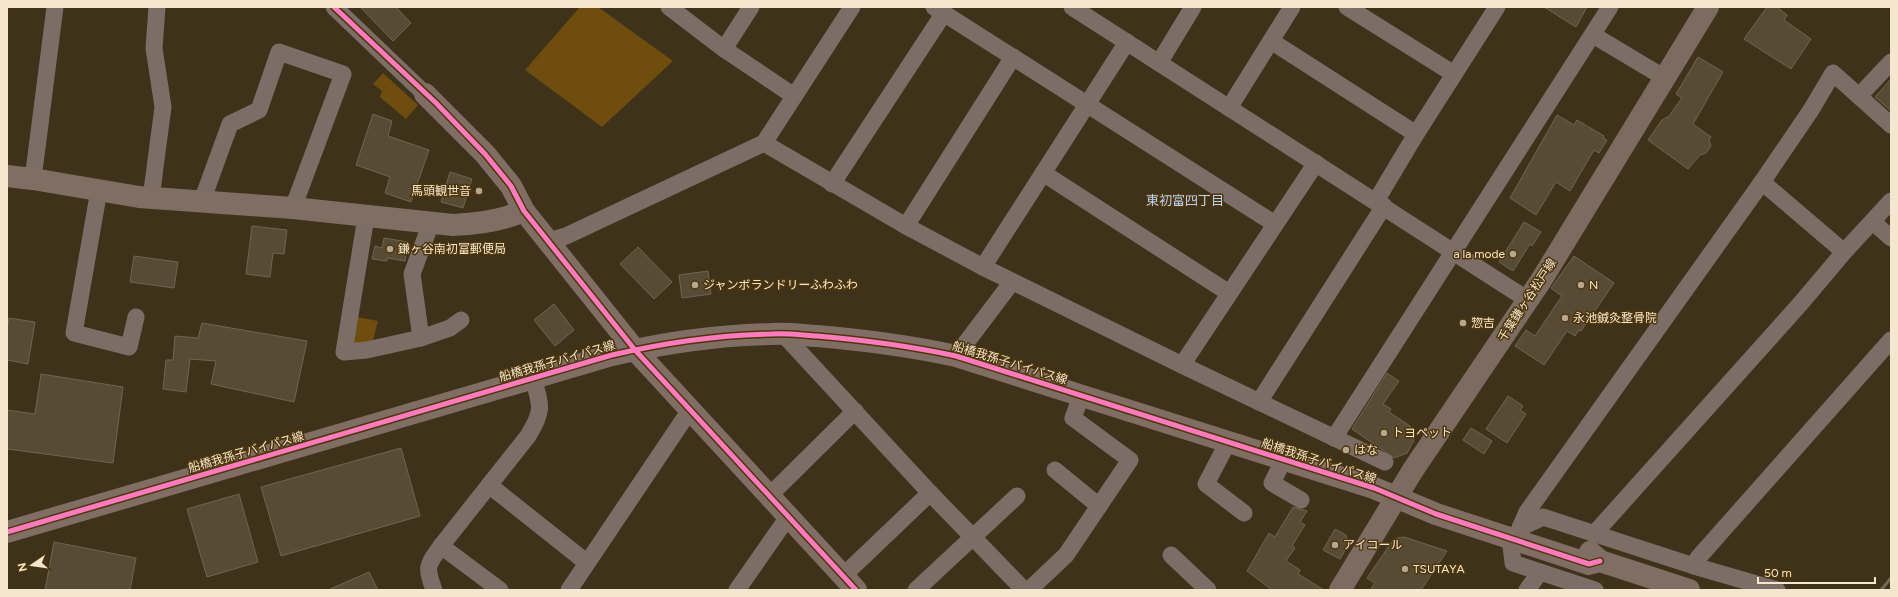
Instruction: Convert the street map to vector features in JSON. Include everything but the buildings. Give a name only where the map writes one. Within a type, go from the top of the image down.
[{"type":"main road","name":"千葉鎌ヶ谷松戸線","points":[[1340,590],[1396,497],[1466,390],[1528,300],[1708,7]]},
{"type":"street","points":[[33,179],[55,7]]},
{"type":"street","points":[[151,198],[163,107],[154,48],[157,7]]},
{"type":"street","points":[[334,7],[485,154],[511,186],[524,211],[635,350],[849,583],[930,493]]},
{"type":"street","points":[[669,7],[724,49],[794,96]]},
{"type":"street","points":[[724,49],[751,7]]},
{"type":"street","points":[[549,241],[566,236],[764,143],[852,7]]},
{"type":"street","points":[[1072,7],[1380,203],[1528,300]]},
{"type":"street","points":[[1159,62],[1193,7]]},
{"type":"street","points":[[1230,108],[1292,7]]},
{"type":"street","points":[[1347,7],[1454,74]]},
{"type":"street","points":[[1334,438],[1610,7]]},
{"type":"street","points":[[1259,402],[1380,203],[1416,134],[1454,74],[1491,9]]},
{"type":"street","points":[[832,184],[939,10],[1275,224]]},
{"type":"street","points":[[1593,35],[1665,78]]},
{"type":"street","points":[[1271,41],[1416,134]]},
{"type":"street","points":[[983,267],[1127,42]]},
{"type":"street","points":[[202,201],[230,124],[259,110],[279,52],[343,74],[293,208]]},
{"type":"street","points":[[906,226],[1013,57]]},
{"type":"street","points":[[1859,96],[1891,62]]},
{"type":"street","points":[[1595,590],[1581,587],[1513,563],[1515,533],[1527,512],[1762,182],[1811,110],[1833,73],[1891,125]]},
{"type":"street","points":[[764,143],[906,226],[1012,282],[1385,462]]},
{"type":"street","points":[[1182,365],[1316,163]]},
{"type":"street","points":[[1043,173],[1230,293]]},
{"type":"street","points":[[7,176],[151,198],[293,208],[366,217],[453,225],[476,224],[506,219],[524,211]]},
{"type":"street","points":[[1762,182],[1844,252]]},
{"type":"street","points":[[99,190],[74,333],[129,347],[136,317]]},
{"type":"street","points":[[1594,534],[1801,304],[1844,252],[1874,222],[1891,201]]},
{"type":"street","points":[[366,217],[344,352],[367,350],[421,338],[450,328],[461,320]]},
{"type":"street","points":[[1874,222],[1891,238]]},
{"type":"street","points":[[421,338],[412,274],[432,223]]},
{"type":"street","points":[[956,356],[1012,282]]},
{"type":"street","points":[[783,334],[930,493],[1024,590]]},
{"type":"street","name":"船橋我孫子バイパス線","points":[[7,532],[532,378],[635,350],[744,335],[783,334],[853,339],[912,347],[956,356],[1396,497],[1436,514],[1515,533],[1589,564],[1600,561],[1689,590]]},
{"type":"street","points":[[1694,566],[1698,558],[1891,340]]},
{"type":"street","points":[[434,590],[427,573],[428,565],[441,546],[528,436],[538,420],[540,403],[532,378]]},
{"type":"street","points":[[1029,590],[1066,555],[1130,460],[1073,418],[1081,396]]},
{"type":"street","points":[[569,590],[586,562],[690,410]]},
{"type":"street","points":[[769,496],[855,411]]},
{"type":"street","points":[[1228,442],[1206,484],[1244,512]]},
{"type":"street","points":[[1284,461],[1272,483],[1301,500]]},
{"type":"street","points":[[1055,470],[1099,506]]},
{"type":"street","points":[[489,485],[586,562]]},
{"type":"street","points":[[916,590],[1017,496]]},
{"type":"street","points":[[737,590],[788,517]]},
{"type":"street","points":[[1515,533],[1543,517],[1694,566],[1777,590]]},
{"type":"street","points":[[441,546],[500,590]]},
{"type":"street","points":[[1171,555],[1208,590]]},
{"type":"street","points":[[1527,590],[1540,572]]},
{"type":"shaded area","points":[[580,7],[598,7],[673,61],[602,127],[525,70]]},
{"type":"shaded area","points":[[383,73],[418,105],[406,119],[380,97],[382,91],[373,84]]},
{"type":"shaded area","points":[[357,317],[378,321],[372,344],[352,345]]},
{"type":"railway","points":[[1881,590],[1891,578]]},
{"type":"cycle path","points":[[334,7],[436,103],[485,154],[511,186],[524,211],[635,350],[856,590]]},
{"type":"cycle path","points":[[7,532],[612,355],[691,340],[731,336],[782,334],[870,341],[956,356],[1374,488],[1436,514],[1589,564],[1600,561]]},
{"type":"place","name":"馬頭観世音","points":[[479,191]]},
{"type":"place","name":"鎌ヶ谷南初富郵便局","points":[[390,249]]},
{"type":"place","name":"a la mode","points":[[1513,254]]},
{"type":"place","name":"ジャンボランドリーふわふわ","points":[[695,285]]},
{"type":"place","name":"N","points":[[1581,285]]},
{"type":"place","name":"永池鍼灸整骨院","points":[[1565,318]]},
{"type":"place","name":"惣吉","points":[[1463,323]]},
{"type":"place","name":"トヨペット","points":[[1384,433]]},
{"type":"place","name":"はな","points":[[1346,450]]},
{"type":"place","name":"アイコール","points":[[1335,545]]},
{"type":"place","name":"TSUTAYA","points":[[1405,569]]},
{"type":"district","name":"東初富四丁目","points":[[1185,200]]}]
